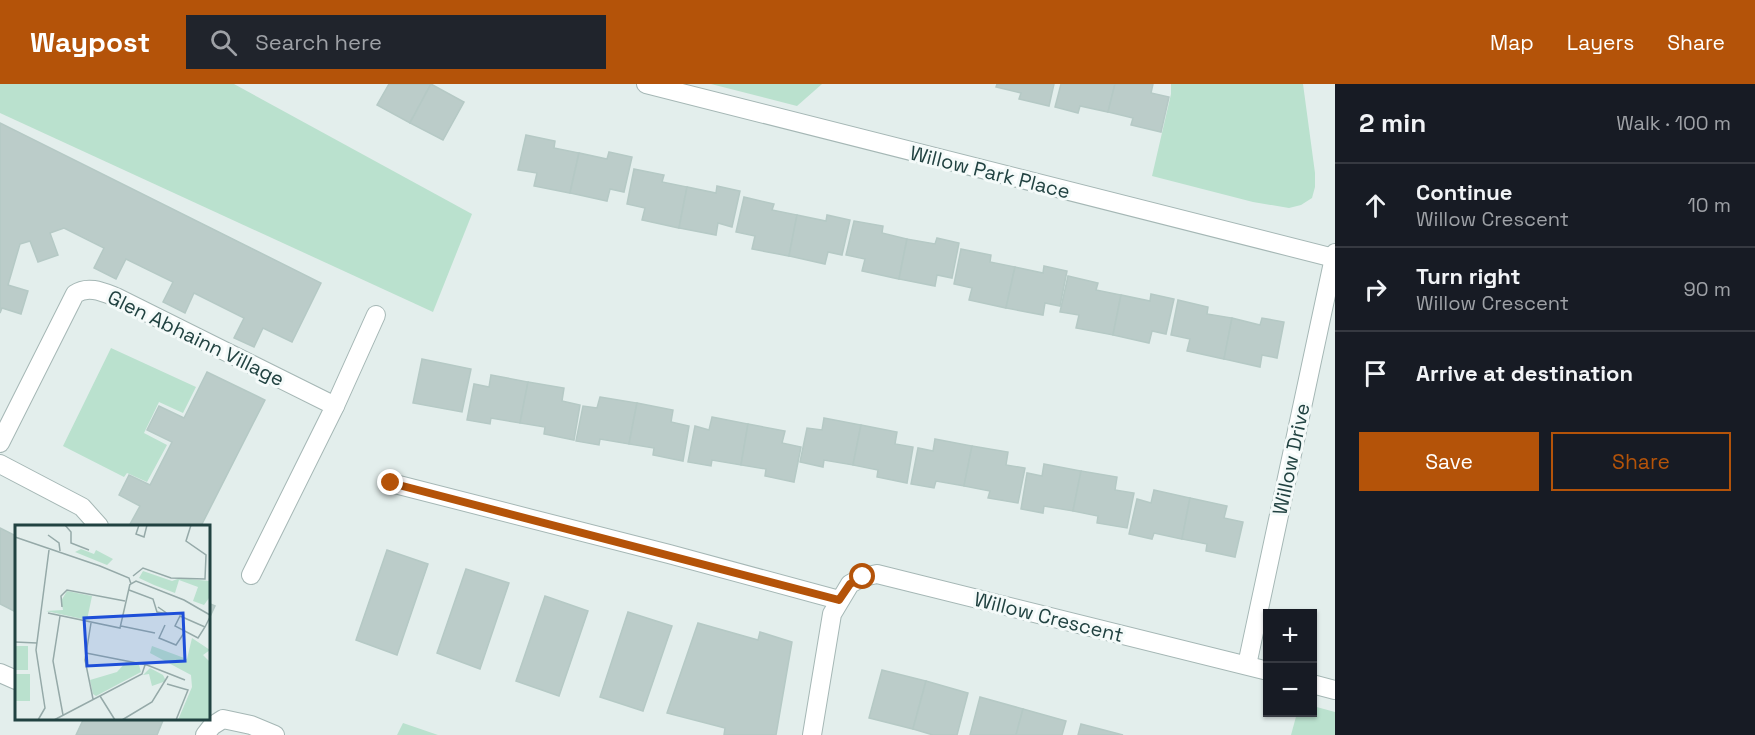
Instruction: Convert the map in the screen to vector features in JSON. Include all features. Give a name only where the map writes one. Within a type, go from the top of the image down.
[{"type":"street","name":"Willow Park Place","points":[[646,84],[1334,258]]},
{"type":"street","name":"Willow Drive","points":[[1247,665],[1335,253]]},
{"type":"street","name":"Glen Abhainn Village","points":[[0,443],[75,294],[81,290],[95,289],[116,297],[335,406]]},
{"type":"street","points":[[251,574],[335,406],[376,315]]},
{"type":"street","points":[[0,464],[82,507],[98,525]]},
{"type":"street","points":[[391,483],[836,607],[812,735]]},
{"type":"street","name":"Willow Crescent","points":[[836,607],[850,584],[863,577],[877,574],[1263,670]]},
{"type":"street","points":[[0,673],[15,680]]},
{"type":"street","points":[[1317,685],[1335,690]]},
{"type":"street","points":[[205,735],[212,726],[223,719],[251,725],[275,735]]},
{"type":"green space","points":[[0,84],[234,84],[472,214],[433,312],[0,113]]},
{"type":"green space","points":[[711,84],[822,84],[797,106]]},
{"type":"green space","points":[[1171,84],[1303,84],[1315,173],[1312,198],[1301,205],[1289,208],[1253,202],[1152,176],[1171,94]]},
{"type":"green space","points":[[111,348],[196,387],[183,413],[159,402],[144,433],[167,445],[147,482],[127,473],[124,477],[63,446]]},
{"type":"green space","points":[[1317,707],[1335,712],[1335,735],[1291,735],[1296,717],[1317,717]]},
{"type":"green space","points":[[403,723],[438,735],[397,735]]},
{"type":"building","points":[[389,84],[431,84],[410,123],[377,105]]},
{"type":"building","points":[[431,84],[464,102],[443,140],[410,123]]},
{"type":"building","points":[[997,84],[1054,84],[1049,106],[1019,99],[1021,93],[996,87]]},
{"type":"building","points":[[1061,84],[1115,84],[1108,112],[1080,106],[1078,113],[1055,107]]},
{"type":"building","points":[[1115,84],[1153,84],[1151,93],[1169,97],[1161,132],[1131,125],[1133,118],[1108,112]]},
{"type":"building","points":[[0,123],[321,283],[292,342],[263,328],[254,347],[234,338],[244,318],[194,293],[185,313],[163,302],[173,282],[126,259],[116,279],[94,268],[104,248],[64,228],[50,233],[58,255],[38,262],[30,241],[20,244],[8,285],[28,291],[21,314],[2,308],[0,313]]},
{"type":"building","points":[[526,135],[555,141],[554,148],[579,153],[570,193],[534,186],[537,173],[518,170]]},
{"type":"building","points":[[609,152],[632,157],[624,192],[610,189],[607,201],[570,193],[579,153],[607,159]]},
{"type":"building","points":[[634,169],[664,175],[662,182],[687,187],[679,228],[642,220],[645,208],[627,204]]},
{"type":"building","points":[[717,186],[740,191],[732,227],[718,223],[716,235],[679,228],[687,187],[716,193]]},
{"type":"building","points":[[744,197],[774,204],[772,210],[797,215],[789,256],[752,249],[755,236],[736,232]]},
{"type":"building","points":[[797,215],[826,221],[827,215],[850,220],[842,255],[828,252],[825,264],[789,256]]},
{"type":"building","points":[[854,221],[883,226],[882,233],[907,239],[899,279],[862,271],[865,259],[846,255]]},
{"type":"building","points":[[937,238],[959,243],[952,278],[937,275],[935,286],[899,279],[907,239],[935,244]]},
{"type":"building","points":[[961,249],[991,255],[990,262],[1015,267],[1006,308],[969,300],[972,288],[954,284]]},
{"type":"building","points":[[1044,266],[1067,271],[1060,306],[1045,303],[1043,315],[1006,308],[1015,267],[1043,273]]},
{"type":"building","points":[[1068,276],[1098,283],[1096,290],[1121,295],[1113,335],[1076,328],[1079,315],[1060,312]]},
{"type":"building","points":[[1151,294],[1174,299],[1166,334],[1152,331],[1149,343],[1113,335],[1121,295],[1150,301]]},
{"type":"building","points":[[1178,300],[1208,307],[1207,314],[1232,318],[1224,359],[1187,351],[1190,339],[1171,335]]},
{"type":"building","points":[[1232,318],[1260,325],[1262,318],[1284,322],[1277,358],[1262,355],[1260,367],[1224,359]]},
{"type":"building","points":[[422,359],[471,369],[462,412],[413,403]]},
{"type":"building","points":[[207,372],[265,400],[202,525],[130,525],[140,506],[119,495],[129,475],[150,485],[172,442],[147,430],[159,406],[184,418]]},
{"type":"building","points":[[491,375],[528,382],[520,423],[491,418],[490,424],[467,420],[474,384],[489,387]]},
{"type":"building","points":[[528,382],[564,388],[562,401],[580,405],[574,440],[544,434],[545,427],[520,423]]},
{"type":"building","points":[[600,397],[637,403],[629,444],[600,439],[599,445],[576,441],[583,406],[597,408]]},
{"type":"building","points":[[637,403],[673,410],[671,422],[689,426],[683,461],[653,455],[654,448],[629,444]]},
{"type":"building","points":[[712,417],[748,424],[741,465],[712,460],[711,466],[688,462],[695,426],[709,430]]},
{"type":"building","points":[[824,418],[861,425],[853,465],[824,460],[823,467],[800,462],[807,428],[822,430]]},
{"type":"building","points":[[748,424],[785,431],[782,443],[801,447],[794,482],[765,476],[766,469],[741,465]]},
{"type":"building","points":[[861,425],[897,432],[895,444],[913,447],[907,483],[877,477],[878,470],[853,465]]},
{"type":"building","points":[[935,439],[972,446],[964,486],[936,481],[934,488],[911,484],[918,448],[933,451]]},
{"type":"building","points":[[972,446],[1008,452],[1006,465],[1025,468],[1018,503],[988,498],[990,491],[964,486]]},
{"type":"building","points":[[1044,464],[1081,471],[1073,511],[1044,506],[1043,513],[1021,509],[1027,473],[1042,476]]},
{"type":"building","points":[[1081,471],[1117,477],[1115,490],[1134,493],[1127,528],[1097,523],[1098,516],[1073,511]]},
{"type":"building","points":[[1154,490],[1190,498],[1182,539],[1154,533],[1152,539],[1129,534],[1137,499],[1151,503]]},
{"type":"building","points":[[1190,498],[1227,506],[1224,518],[1243,522],[1235,557],[1206,551],[1207,544],[1182,539]]},
{"type":"building","points":[[0,528],[15,536],[15,612],[0,604]]},
{"type":"building","points":[[387,550],[428,564],[397,655],[356,640]]},
{"type":"building","points":[[466,569],[509,583],[480,669],[437,653]]},
{"type":"building","points":[[545,596],[588,611],[559,696],[516,681]]},
{"type":"building","points":[[210,604],[215,606],[210,617]]},
{"type":"building","points":[[628,612],[672,626],[643,711],[600,697]]},
{"type":"building","points":[[698,623],[758,640],[760,632],[792,642],[776,735],[724,735],[725,728],[667,713]]},
{"type":"building","points":[[882,670],[926,681],[913,729],[869,718]]},
{"type":"building","points":[[926,681],[968,693],[957,735],[933,735],[913,729]]},
{"type":"building","points":[[980,697],[1023,709],[1016,735],[970,735]]},
{"type":"building","points":[[1023,709],[1066,721],[1062,735],[1016,735]]},
{"type":"building","points":[[83,720],[163,720],[157,735],[76,735]]},
{"type":"building","points":[[1081,724],[1123,735],[1078,735]]},
{"type":"route","points":[[391,483],[839,600],[850,584],[863,577]]}]
